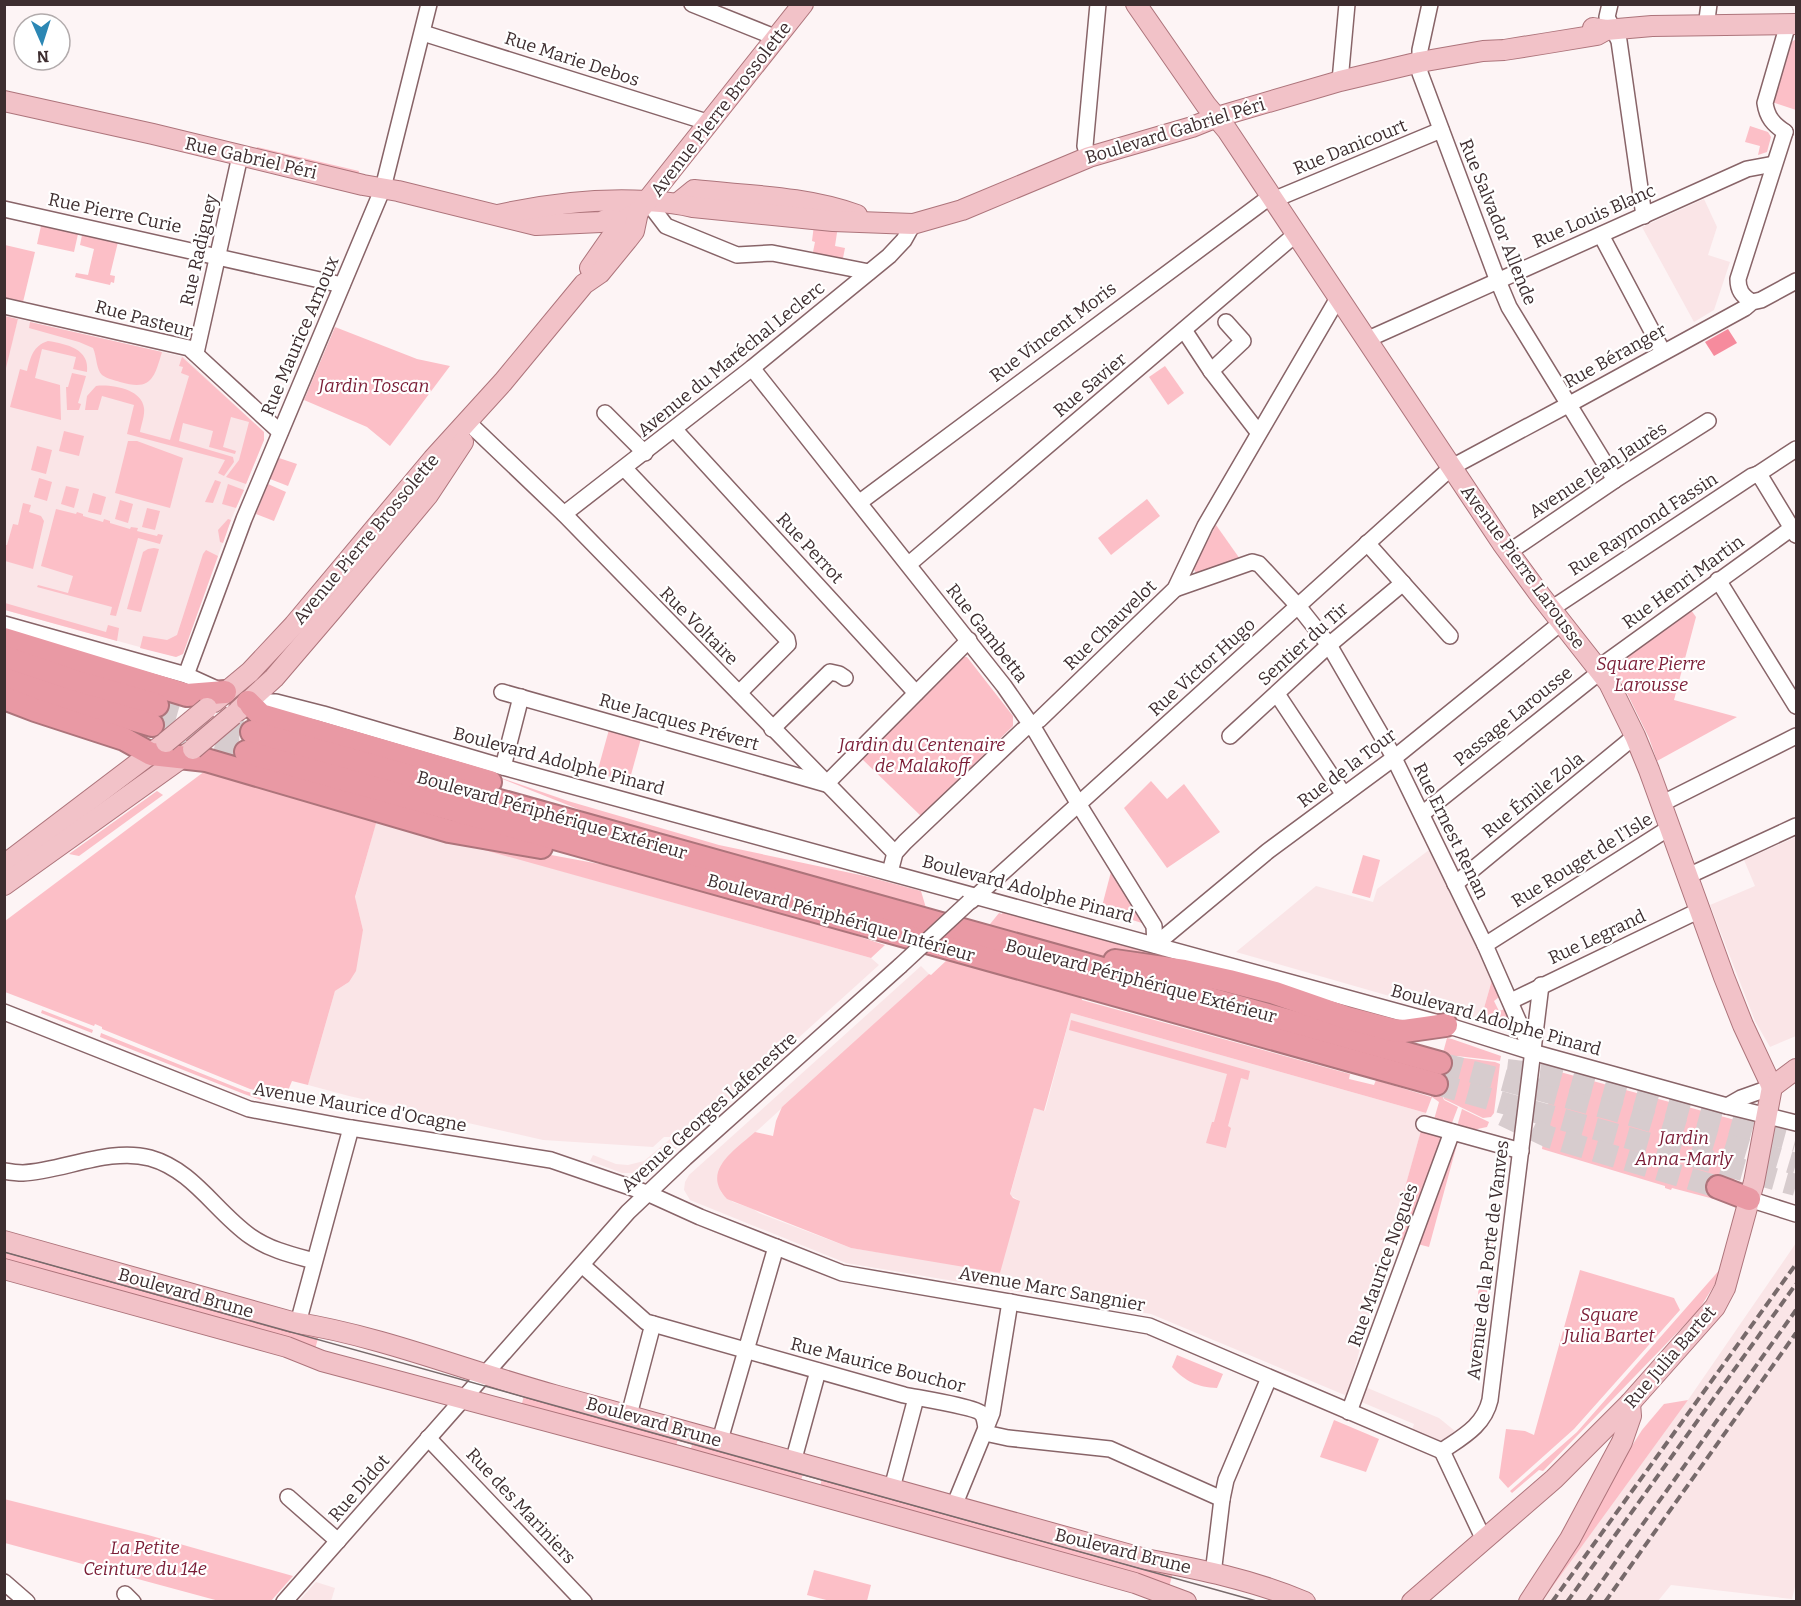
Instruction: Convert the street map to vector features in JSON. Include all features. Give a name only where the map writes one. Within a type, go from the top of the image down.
[{"type":"highway","points":[[4,639],[187,695],[225,692]]},
{"type":"highway","points":[[4,657],[71,680],[157,731],[189,753],[210,761],[449,831],[635,861]]},
{"type":"highway","points":[[4,679],[157,731]]},
{"type":"highway","points":[[4,698],[124,739],[157,731]]},
{"type":"highway","points":[[240,709],[488,781],[611,831]]},
{"type":"highway","name":"Boulevard Périphérique Extérieur","points":[[249,742],[611,831],[1073,962],[1438,1074]]},
{"type":"highway","name":"Boulevard Périphérique Intérieur","points":[[249,742],[635,861],[1438,1074]]},
{"type":"highway","points":[[1073,962],[1115,962],[1184,971],[1263,990],[1347,1018],[1393,1030],[1446,1025]]},
{"type":"highway","points":[[1718,1187],[1749,1199]]},
{"type":"main road","name":"Avenue Pierre Brossolette","points":[[4,865],[157,731],[207,708],[250,672],[294,625],[584,284],[600,273],[634,231],[643,207],[803,4]]},
{"type":"main road","name":"Avenue Pierre Larousse","points":[[1136,4],[1206,105],[1217,117],[1509,552],[1609,684],[1635,736],[1743,1025],[1772,1087]]},
{"type":"main road","name":"Boulevard Gabriel Péri","points":[[643,207],[678,203],[693,207],[776,215],[913,224],[962,210],[1089,157],[1340,81],[1420,62],[1596,35],[1610,30],[1652,26],[1792,24]]},
{"type":"main road","name":"Rue Gabriel Péri","points":[[4,101],[536,225],[601,222],[643,207]]},
{"type":"main road","name":"Avenue Pierre Brossolette","points":[[4,885],[148,780],[189,753],[279,673],[428,495],[502,382]]},
{"type":"main road","points":[[225,692],[240,709]]},
{"type":"main road","points":[[1772,1087],[1797,1070]]},
{"type":"main road","name":"Rue Julia Bartet","points":[[1412,1602],[1554,1479],[1630,1403],[1715,1307],[1725,1288],[1749,1199],[1772,1087]]},
{"type":"main road","name":"Boulevard Brune","points":[[4,1241],[298,1323],[331,1329],[794,1462],[1144,1559],[1185,1566],[1288,1594],[1305,1602]]},
{"type":"main road","name":"Boulevard Brune","points":[[4,1269],[287,1347],[322,1361],[1135,1583],[1186,1602]]},
{"type":"main road","points":[[1529,1602],[1570,1539],[1622,1442],[1631,1416],[1630,1403]]},
{"type":"main road","points":[[1432,1602],[1438,1580]]},
{"type":"street","name":"Rue Maurice Arnoux","points":[[186,675],[237,536],[383,188],[429,4]]},
{"type":"street","points":[[692,4],[777,38]]},
{"type":"street","points":[[1089,157],[1085,146],[1098,4]]},
{"type":"street","points":[[1340,81],[1347,4]]},
{"type":"street","points":[[1420,62],[1420,50],[1430,4]]},
{"type":"street","points":[[1610,4],[1607,16],[1610,30],[1619,41],[1644,216]]},
{"type":"street","points":[[1707,27],[1709,4]]},
{"type":"street","points":[[1752,302],[1743,297],[1738,287],[1738,279],[1774,164],[1791,131],[1771,122],[1766,113],[1765,103],[1792,24]]},
{"type":"street","name":"Rue Marie Debos","points":[[423,33],[710,123]]},
{"type":"street","name":"Rue Salvador Allende","points":[[1420,62],[1420,73],[1509,307],[1615,480]]},
{"type":"street","name":"Rue Danicourt","points":[[1272,198],[1441,130]]},
{"type":"street","name":"Rue Radiguey","points":[[196,353],[240,156]]},
{"type":"street","name":"Rue Louis Blanc","points":[[1366,340],[1747,169],[1774,164]]},
{"type":"street","name":"Rue Vincent Moris","points":[[860,502],[1272,198]]},
{"type":"street","points":[[643,207],[666,225],[736,255],[772,253],[869,272]]},
{"type":"street","name":"Rue Pierre Curie","points":[[4,209],[342,285]]},
{"type":"street","name":"Avenue du Maréchal Leclerc","points":[[564,514],[675,430],[889,256],[904,240],[913,224]]},
{"type":"street","name":"Rue Savier","points":[[909,564],[1296,234]]},
{"type":"street","points":[[1601,235],[1663,352]]},
{"type":"street","name":"Rue Béranger","points":[[1452,466],[1745,308],[1752,302],[1761,300],[1797,280]]},
{"type":"street","name":"Rue Chauvelot","points":[[895,853],[1175,589],[1205,526],[1338,298]]},
{"type":"street","name":"Rue Pasteur","points":[[4,306],[183,347],[196,353],[280,432]]},
{"type":"street","points":[[1211,371],[1243,341],[1226,322]]},
{"type":"street","points":[[1184,330],[1211,371],[1258,432]]},
{"type":"street","name":"Rue Gambetta","points":[[752,368],[969,640],[1032,725],[1154,926],[1155,945]]},
{"type":"street","points":[[605,413],[645,453]]},
{"type":"street","name":"Avenue Jean Jaurès","points":[[1509,552],[1615,480],[1708,421]]},
{"type":"street","name":"Rue Voltaire","points":[[474,428],[564,514],[895,853]]},
{"type":"street","name":"Rue Perrot","points":[[675,430],[916,693]]},
{"type":"street","name":"Rue Raymond Fassin","points":[[1556,616],[1752,476],[1797,449]]},
{"type":"street","name":"Rue Victor Hugo","points":[[973,899],[1452,466]]},
{"type":"street","points":[[625,469],[787,639],[788,644],[738,693]]},
{"type":"street","points":[[1758,474],[1794,532]]},
{"type":"street","name":"Rue Henri Martin","points":[[1600,671],[1605,663],[1718,580],[1794,532]]},
{"type":"street","points":[[1367,543],[1450,636]]},
{"type":"street","name":"Rue Ernest Renan","points":[[1175,589],[1252,562],[1260,564],[1329,645],[1394,758],[1422,814],[1485,945],[1532,1052]]},
{"type":"street","points":[[1718,580],[1797,706]]},
{"type":"street","name":"Sentier du Tir","points":[[1230,736],[1329,645],[1403,583]]},
{"type":"street","name":"Rue de la Tour","points":[[1155,945],[1268,851],[1394,758],[1556,616]]},
{"type":"street","points":[[4,624],[186,675],[225,692]]},
{"type":"street","points":[[826,784],[969,640]]},
{"type":"street","name":"Passage Larousse","points":[[1422,814],[1600,671]]},
{"type":"street","points":[[772,729],[830,672],[845,678]]},
{"type":"street","name":"Rue Jacques Prévert","points":[[502,692],[826,784]]},
{"type":"street","points":[[1277,694],[1344,795]]},
{"type":"street","points":[[503,766],[521,697]]},
{"type":"street","name":"Boulevard Adolphe Pinard","points":[[240,709],[280,703],[890,872],[973,899],[1155,945],[1446,1025],[1532,1052],[1797,1123]]},
{"type":"street","name":"Rue Émile Zola","points":[[1455,884],[1635,736]]},
{"type":"street","points":[[1661,804],[1797,736]]},
{"type":"street","points":[[1688,876],[1797,826]]},
{"type":"street","name":"Rue Rouget de l'Isle","points":[[1485,945],[1669,828]]},
{"type":"street","points":[[890,872],[895,853]]},
{"type":"street","name":"Avenue Georges Lafenestre","points":[[463,1399],[647,1193],[973,899]]},
{"type":"street","name":"Rue Legrand","points":[[1510,1001],[1700,910]]},
{"type":"street","name":"Avenue de la Porte de Vanves","points":[[1442,1451],[1476,1426],[1488,1409],[1541,985]]},
{"type":"street","name":"Avenue Maurice d'Ocagne","points":[[5,1013],[249,1109],[551,1160],[647,1193]]},
{"type":"street","points":[[1727,1106],[1772,1087]]},
{"type":"street","points":[[1424,1124],[1521,1151]]},
{"type":"street","points":[[298,1323],[351,1128]]},
{"type":"street","name":"Rue Maurice Noguès","points":[[1349,1412],[1452,1132]]},
{"type":"street","points":[[4,1171],[23,1173],[120,1156],[150,1158],[185,1175],[250,1236],[282,1253],[314,1261]]},
{"type":"street","name":"Avenue Marc Sangnier","points":[[647,1193],[700,1217],[842,1273],[1149,1326],[1442,1451]]},
{"type":"street","points":[[1749,1199],[1797,1214]]},
{"type":"street","points":[[720,1440],[776,1247]]},
{"type":"street","name":"Rue Maurice Bouchor","points":[[582,1265],[646,1322],[916,1398],[970,1408],[982,1415],[986,1430]]},
{"type":"street","points":[[954,1506],[992,1413],[1010,1302]]},
{"type":"street","points":[[629,1415],[653,1324]]},
{"type":"street","points":[[794,1462],[818,1371]]},
{"type":"street","points":[[1213,1574],[1226,1480],[1269,1378]]},
{"type":"street","points":[[892,1488],[916,1398]]},
{"type":"street","name":"Rue Didot","points":[[284,1602],[463,1399]]},
{"type":"street","points":[[986,1430],[1008,1438],[1110,1449],[1222,1499]]},
{"type":"street","name":"Rue des Mariniers","points":[[428,1438],[584,1602]]},
{"type":"street","points":[[1442,1451],[1484,1539]]},
{"type":"street","points":[[288,1497],[338,1541]]},
{"type":"street","points":[[4,1582],[27,1602]]},
{"type":"shaded area","points":[[1704,199],[1717,227],[1708,255],[1730,262],[1714,310],[1694,322],[1642,227]]},
{"type":"shaded area","points":[[18,319],[184,357],[264,432],[264,440],[231,520],[183,654],[176,657],[5,610],[4,372]]},
{"type":"shaded area","points":[[1728,329],[1737,343],[1714,356],[1705,342]]},
{"type":"shaded area","points":[[377,819],[871,958],[879,965],[660,1163],[639,1173],[622,1173],[590,1161],[593,1155],[616,1164],[628,1165],[644,1161],[670,1137],[664,1137],[653,1147],[543,1140],[308,1085],[335,991],[349,982],[363,930],[355,898]]},
{"type":"shaded area","points":[[1796,837],[1796,1036],[1770,1047],[1755,1021],[1710,905],[1755,886],[1744,860]]},
{"type":"shaded area","points":[[1429,850],[1492,980],[1480,1022],[1236,952],[1316,886],[1373,902],[1377,889]]},
{"type":"shaded area","points":[[921,966],[929,974],[725,1160],[718,1174],[721,1192],[733,1202],[851,1248],[927,1260],[1020,1201],[1010,1195],[1034,1108],[1045,1111],[1071,1013],[1426,1113],[1351,1381],[1439,1418],[1455,1431],[1439,1443],[1411,1434],[1414,1424],[1151,1314],[846,1263],[690,1200],[684,1190],[689,1175]]},
{"type":"shaded area","points":[[1796,1243],[1796,1583],[1792,1599],[1671,1585],[1658,1601],[1540,1602],[1610,1483],[1688,1400]]},
{"type":"shaded area","points":[[316,1582],[335,1588],[331,1601],[299,1601]]},
{"type":"green space","points":[[1796,39],[1796,110],[1772,102],[1790,43]]},
{"type":"green space","points":[[1750,126],[1768,132],[1771,137],[1767,152],[1758,155],[1760,146],[1745,142]]},
{"type":"green space","points":[[257,147],[359,171],[358,175],[256,151]]},
{"type":"green space","points":[[814,225],[838,226],[835,246],[845,248],[842,263],[812,257],[815,242],[812,241]]},
{"type":"green space","points":[[41,226],[78,234],[74,252],[37,244]]},
{"type":"green space","points":[[82,235],[118,242],[110,275],[115,276],[114,283],[111,282],[110,285],[75,277],[76,273],[88,275],[94,249],[80,245]]},
{"type":"green space","points":[[5,245],[35,252],[23,302],[5,298]]},
{"type":"green space","points":[[4,316],[18,319],[5,372]]},
{"type":"green space","points":[[30,322],[162,352],[150,380],[145,384],[130,384],[102,375],[93,348],[29,328]]},
{"type":"green space","name":"Jardin Toscan","points":[[335,327],[417,359],[450,366],[390,446],[367,427],[304,400]]},
{"type":"green space","points":[[48,341],[76,349],[85,358],[87,364],[87,372],[73,369],[76,357],[42,349],[35,378],[60,385],[61,420],[10,407],[20,369],[27,371],[31,356],[39,346]]},
{"type":"green space","points":[[182,357],[264,432],[264,440],[246,484],[226,477],[239,460],[249,422],[231,417],[223,447],[236,451],[235,454],[209,447],[213,431],[183,423],[179,441],[233,457],[234,462],[224,476],[218,473],[225,460],[127,434],[134,405],[102,396],[98,410],[85,410],[87,396],[96,386],[125,389],[138,396],[142,402],[144,411],[140,432],[170,440],[189,376],[181,373],[183,367],[179,366]]},
{"type":"green space","points":[[1165,366],[1184,393],[1168,405],[1149,377]]},
{"type":"green space","points":[[72,373],[86,376],[78,403],[81,404],[79,410],[67,410],[66,387],[68,387]]},
{"type":"green space","points":[[64,431],[84,436],[79,456],[59,451]]},
{"type":"green space","points":[[128,441],[137,441],[183,458],[170,508],[115,493]]},
{"type":"green space","points":[[37,446],[52,450],[46,474],[31,470]]},
{"type":"green space","points":[[279,458],[297,464],[288,486],[270,479]]},
{"type":"green space","points":[[39,478],[52,482],[47,501],[34,497]]},
{"type":"green space","points":[[215,480],[221,482],[213,503],[205,502]]},
{"type":"green space","points":[[228,484],[244,490],[236,508],[222,504]]},
{"type":"green space","points":[[268,484],[286,492],[274,521],[256,514]]},
{"type":"green space","points":[[66,486],[79,489],[74,508],[61,504]]},
{"type":"green space","points":[[93,493],[106,497],[101,515],[88,512]]},
{"type":"green space","points":[[1147,499],[1160,516],[1111,555],[1098,538]]},
{"type":"green space","points":[[120,500],[133,504],[128,523],[115,519]]},
{"type":"green space","points":[[23,503],[31,505],[29,512],[41,516],[44,521],[33,569],[5,561],[5,545],[7,545],[13,524],[18,525]]},
{"type":"green space","points":[[147,508],[160,511],[155,530],[142,527]]},
{"type":"green space","points":[[56,509],[76,514],[77,512],[103,522],[104,519],[130,529],[131,527],[138,528],[137,531],[157,536],[158,534],[163,535],[160,544],[138,538],[116,616],[110,615],[112,607],[37,587],[38,585],[68,593],[73,576],[41,566]]},
{"type":"green space","points":[[228,519],[231,520],[223,543],[220,542],[218,530]]},
{"type":"green space","points":[[1216,525],[1240,559],[1196,573],[1193,568]]},
{"type":"green space","points":[[154,548],[159,549],[141,612],[127,609],[143,552]]},
{"type":"green space","points":[[206,550],[218,556],[183,654],[176,657],[140,648],[143,636],[167,640],[177,635]]},
{"type":"green space","points":[[5,603],[106,632],[108,625],[119,628],[117,641],[5,610]]},
{"type":"green space","name":"Square Pierre Larousse","points":[[1691,610],[1696,617],[1674,700],[1737,717],[1657,761],[1649,738],[1615,672],[1616,664]]},
{"type":"green space","name":"Jardin du Centenaire de Malakoff","points":[[962,657],[967,657],[1013,716],[1013,726],[921,816],[861,758]]},
{"type":"green space","points":[[610,726],[642,735],[629,782],[597,773]]},
{"type":"green space","points":[[209,768],[508,847],[693,883],[885,945],[871,958],[377,820],[355,897],[363,930],[356,971],[349,982],[335,991],[308,1085],[292,1081],[285,1098],[250,1089],[102,1029],[95,1024],[94,1026],[5,992],[5,921]]},
{"type":"green space","points":[[490,774],[568,801],[719,845],[865,876],[921,891],[926,908],[598,817]]},
{"type":"green space","points":[[1151,781],[1167,799],[1184,784],[1220,832],[1167,868],[1124,808]]},
{"type":"green space","points":[[157,791],[163,795],[79,856],[69,854]]},
{"type":"green space","points":[[1363,855],[1380,860],[1370,898],[1352,893]]},
{"type":"green space","points":[[1112,868],[1145,924],[1101,910]]},
{"type":"green space","points":[[1003,908],[1399,1019],[1398,1024],[1194,970],[1071,951],[986,929],[999,913],[1002,914]]},
{"type":"green space","points":[[947,960],[1081,996],[1082,1000],[1350,1074],[1349,1079],[1374,1085],[1376,1080],[1431,1097],[1447,1038],[1452,1039],[1501,1056],[1500,1061],[1457,1056],[1450,1061],[1456,1057],[1500,1064],[1494,1113],[1491,1117],[1483,1118],[1444,1099],[1449,1064],[1442,1095],[1444,1100],[1458,1107],[1450,1128],[1433,1123],[1439,1102],[1432,1097],[1426,1113],[1071,1013],[1044,1111],[1034,1108],[1010,1194],[1020,1201],[1000,1273],[851,1248],[727,1199],[717,1179],[723,1162],[730,1154],[755,1132],[773,1136],[782,1107]]},
{"type":"green space","points":[[1492,980],[1499,997],[1494,1001],[1499,1011],[1505,1009],[1516,1032],[1480,1022]]},
{"type":"green space","points":[[42,1010],[93,1030],[92,1033],[41,1013]]},
{"type":"green space","points":[[1071,1020],[1250,1071],[1248,1080],[1241,1078],[1228,1126],[1231,1128],[1226,1148],[1206,1143],[1227,1074],[1069,1030]]},
{"type":"green space","points":[[101,1033],[262,1096],[261,1100],[100,1037]]},
{"type":"green space","name":"Jardin Anna-Marly","points":[[1553,1070],[1746,1123],[1734,1182],[1718,1178],[1714,1199],[1672,1188],[1671,1190],[1665,1186],[1542,1149]]},
{"type":"green space","points":[[1462,1109],[1489,1122],[1487,1127],[1463,1132],[1456,1130]]},
{"type":"green space","points":[[1422,1127],[1459,1137],[1429,1247],[1391,1237]]},
{"type":"green space","points":[[1497,1151],[1505,1153],[1503,1172],[1494,1171]]},
{"type":"green space","points":[[1486,1230],[1495,1231],[1491,1260],[1483,1258]]},
{"type":"green space","points":[[4,1247],[320,1331],[314,1353],[5,1263]]},
{"type":"green space","points":[[1722,1267],[1715,1284],[1698,1311],[1543,1471],[1539,1470],[1512,1493],[1510,1491],[1577,1432]]},
{"type":"green space","name":"Square Julia Bartet","points":[[1580,1270],[1674,1298],[1680,1310],[1574,1429],[1508,1488],[1499,1478],[1506,1429],[1525,1431],[1534,1435]]},
{"type":"green space","points":[[1479,1284],[1488,1286],[1485,1305],[1477,1304]]},
{"type":"green space","points":[[1474,1324],[1483,1326],[1479,1353],[1470,1352]]},
{"type":"green space","points":[[1177,1355],[1223,1374],[1217,1388],[1192,1383],[1182,1376],[1172,1367]]},
{"type":"green space","points":[[525,1392],[679,1435],[675,1450],[521,1407]]},
{"type":"green space","points":[[1688,1400],[1542,1601],[1533,1602],[1642,1430],[1664,1404]]},
{"type":"green space","points":[[1334,1420],[1379,1439],[1366,1472],[1320,1457]]},
{"type":"green space","points":[[694,1439],[804,1469],[800,1485],[689,1454]]},
{"type":"green space","points":[[823,1475],[1174,1569],[1168,1591],[819,1490]]},
{"type":"green space","name":"La Petite Ceinture du 14e","points":[[4,1499],[148,1535],[293,1576],[271,1601],[219,1601],[5,1543]]},
{"type":"green space","points":[[814,1570],[871,1585],[867,1601],[830,1601],[807,1595]]},
{"type":"tunnel","points":[[157,705],[252,732]]},
{"type":"tunnel","points":[[152,725],[246,752]]},
{"type":"tunnel","points":[[1440,1063],[1614,1110],[1796,1164]]},
{"type":"tunnel","points":[[1507,1070],[1558,1076],[1796,1141]]},
{"type":"tunnel","points":[[1436,1084],[1796,1185]]},
{"type":"tunnel","points":[[1503,1115],[1549,1137],[1718,1187]]},
{"type":"tram line","points":[[4,1252],[1260,1602]]},
{"type":"railway","points":[[1552,1602],[1796,1264]]},
{"type":"railway","points":[[1567,1602],[1796,1284]]},
{"type":"railway","points":[[1587,1602],[1796,1310]]},
{"type":"railway","points":[[1605,1602],[1796,1333]]}]
